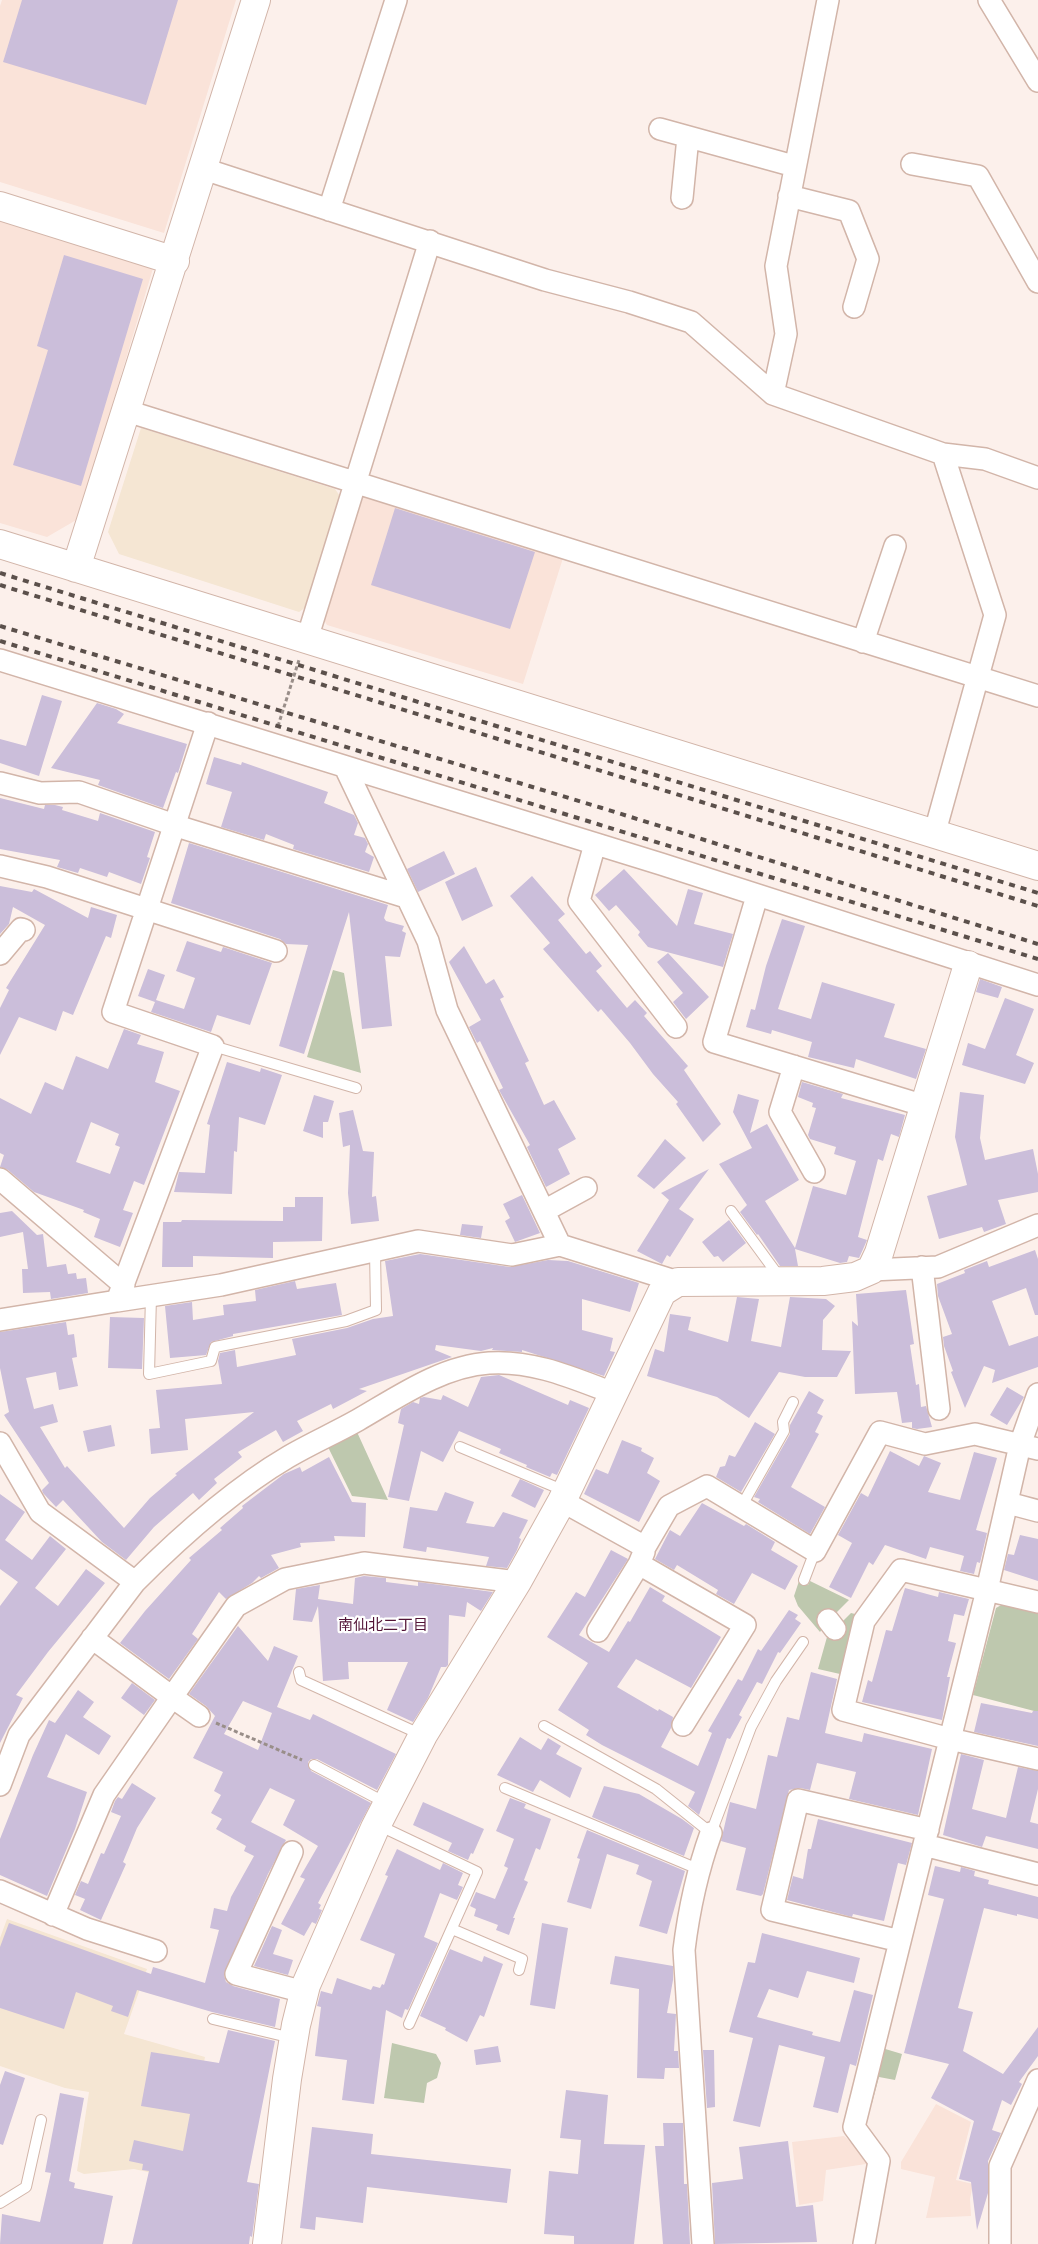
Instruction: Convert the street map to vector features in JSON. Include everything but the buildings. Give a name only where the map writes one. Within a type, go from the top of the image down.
[{"type":"street","points":[[76,568],[175,261],[256,0]]},
{"type":"street","points":[[329,210],[396,0]]},
{"type":"street","points":[[773,394],[786,334],[776,266],[794,166],[828,0]]},
{"type":"street","points":[[989,0],[1038,81]]},
{"type":"street","points":[[660,129],[794,166]]},
{"type":"street","points":[[682,198],[688,137]]},
{"type":"street","points":[[912,164],[978,176],[1038,282]]},
{"type":"street","points":[[204,169],[545,280],[629,302],[691,322],[773,394],[943,454],[985,460],[1038,478]]},
{"type":"street","points":[[789,196],[849,211],[868,259],[854,307]]},
{"type":"street","points":[[0,206],[175,261]]},
{"type":"street","points":[[308,639],[430,241]]},
{"type":"street","points":[[127,411],[354,484],[1038,696]]},
{"type":"street","points":[[934,835],[995,615],[943,454]]},
{"type":"street","points":[[0,544],[1038,866]]},
{"type":"street","points":[[863,642],[895,546]]},
{"type":"street","points":[[0,660],[595,844],[1038,985]]},
{"type":"street","points":[[121,1293],[213,1046],[113,1012],[208,723]]},
{"type":"street","points":[[345,767],[428,941],[446,1010],[560,1245]]},
{"type":"street","points":[[0,783],[40,793],[79,792],[174,824],[406,896]]},
{"type":"street","points":[[595,844],[579,902],[676,1027]]},
{"type":"street","points":[[0,866],[47,877],[276,951]]},
{"type":"street","points":[[757,896],[714,1042],[925,1106]]},
{"type":"street","points":[[0,954],[21,928],[24,930]]},
{"type":"street","points":[[871,1270],[879,1254],[968,964]]},
{"type":"street","points":[[794,1066],[780,1112],[814,1172]]},
{"type":"street","points":[[0,1179],[121,1293]]},
{"type":"street","points":[[544,1211],[586,1188]]},
{"type":"street","points":[[0,1320],[121,1293],[151,1296],[221,1285],[418,1242],[512,1255],[560,1245],[678,1282],[823,1281],[855,1277],[871,1270],[938,1267],[1038,1225]]},
{"type":"street","points":[[922,1267],[938,1409]]},
{"type":"street","points":[[267,2244],[293,2038],[304,1992],[383,1815],[423,1735],[517,1582],[564,1496],[662,1292],[678,1282]]},
{"type":"street","points":[[0,1784],[19,1735],[135,1582],[162,1555],[225,1501],[287,1457],[356,1421],[411,1389],[460,1368],[487,1363],[512,1362],[555,1371],[614,1393]]},
{"type":"street","points":[[864,2244],[880,2161],[854,2127],[1008,1503],[1029,1447],[1038,1394]]},
{"type":"street","points":[[598,1631],[669,1506],[707,1486],[815,1551],[880,1432],[925,1444],[975,1434],[1029,1447]]},
{"type":"street","points":[[0,1443],[40,1512],[135,1582]]},
{"type":"street","points":[[564,1496],[642,1556],[745,1625],[682,1725]]},
{"type":"street","points":[[1008,1503],[1038,1511]]},
{"type":"street","points":[[53,1915],[104,1795],[236,1606],[285,1579],[364,1563],[517,1582]]},
{"type":"street","points":[[1038,1602],[902,1570],[864,1621],[843,1710],[950,1739],[1038,1758]]},
{"type":"street","points":[[92,1638],[200,1716]]},
{"type":"street","points":[[900,1941],[772,1910],[798,1800],[1038,1874]]},
{"type":"street","points":[[703,2244],[684,1950],[690,1902],[698,1868],[711,1833]]},
{"type":"street","points":[[292,1852],[236,1974],[304,1992]]},
{"type":"street","points":[[0,1890],[87,1929],[156,1951]]},
{"type":"street","points":[[1000,2244],[1000,2166],[1038,2080]]},
{"type":"lane","points":[[213,1046],[356,1088]]},
{"type":"lane","points":[[730,1211],[775,1272],[776,1280]]},
{"type":"lane","points":[[151,1296],[149,1374],[211,1361],[215,1347],[346,1321],[376,1310],[375,1251]]},
{"type":"lane","points":[[741,1507],[784,1431],[783,1422],[793,1402]]},
{"type":"lane","points":[[460,1447],[564,1496]]},
{"type":"lane","points":[[804,1580],[815,1551]]},
{"type":"lane","points":[[544,1726],[656,1789],[711,1833],[750,1727],[776,1682],[803,1642]]},
{"type":"lane","points":[[299,1672],[300,1680],[423,1735]]},
{"type":"lane","points":[[314,1765],[383,1815],[477,1872],[409,2024]]},
{"type":"lane","points":[[505,1788],[698,1868]]},
{"type":"lane","points":[[452,1929],[522,1959],[519,1970]]},
{"type":"lane","points":[[214,2019],[293,2038]]},
{"type":"lane","points":[[0,2203],[26,2187],[41,2120]]},
{"type":"path","points":[[273,744],[297,665]]},
{"type":"path","points":[[200,1716],[314,1765]]},
{"type":"shaded area","points":[[2,0],[236,0],[164,233],[0,182],[0,6]]},
{"type":"shaded area","points":[[0,216],[154,265],[78,519],[47,537],[0,523]]},
{"type":"shaded area","points":[[141,428],[335,489],[340,496],[306,607],[299,612],[119,554],[108,532]]},
{"type":"shaded area","points":[[364,493],[564,555],[523,684],[327,625],[321,615],[356,498]]},
{"type":"shaded area","points":[[7,1919],[147,1969],[124,2034],[205,2057],[196,2103],[207,2185],[134,2169],[84,2174],[77,2171],[89,2092],[65,2088],[0,2066],[0,1938]]},
{"type":"shaded area","points":[[936,2104],[971,2122],[956,2180],[973,2184],[970,2199],[971,2216],[926,2218],[935,2177],[901,2169],[901,2162]]},
{"type":"shaded area","points":[[844,2136],[867,2157],[866,2164],[826,2170],[823,2201],[799,2205],[792,2142]]},
{"type":"green space","points":[[333,970],[344,973],[361,1073],[307,1057]]},
{"type":"green space","points":[[357,1432],[388,1500],[352,1496],[328,1447]]},
{"type":"green space","points":[[799,1581],[808,1585],[810,1581],[849,1600],[827,1622],[820,1632],[798,1606],[794,1596]]},
{"type":"green space","points":[[1003,1604],[1038,1613],[1038,1712],[973,1695],[996,1608]]},
{"type":"green space","points":[[851,1613],[855,1614],[840,1674],[818,1669],[827,1637]]},
{"type":"green space","points":[[392,2043],[436,2054],[441,2063],[437,2078],[427,2083],[424,2103],[384,2098]]},
{"type":"green space","points":[[882,2048],[902,2054],[895,2080],[879,2077],[872,2103],[868,2102]]},
{"type":"railway","points":[[0,573],[1038,893]]},
{"type":"railway","points":[[0,585],[1038,906]]},
{"type":"railway","points":[[0,626],[602,808],[1038,944]]},
{"type":"railway","points":[[0,641],[1038,959]]},
{"type":"district","name":"南仙北二丁目","points":[[383,1626]]}]
